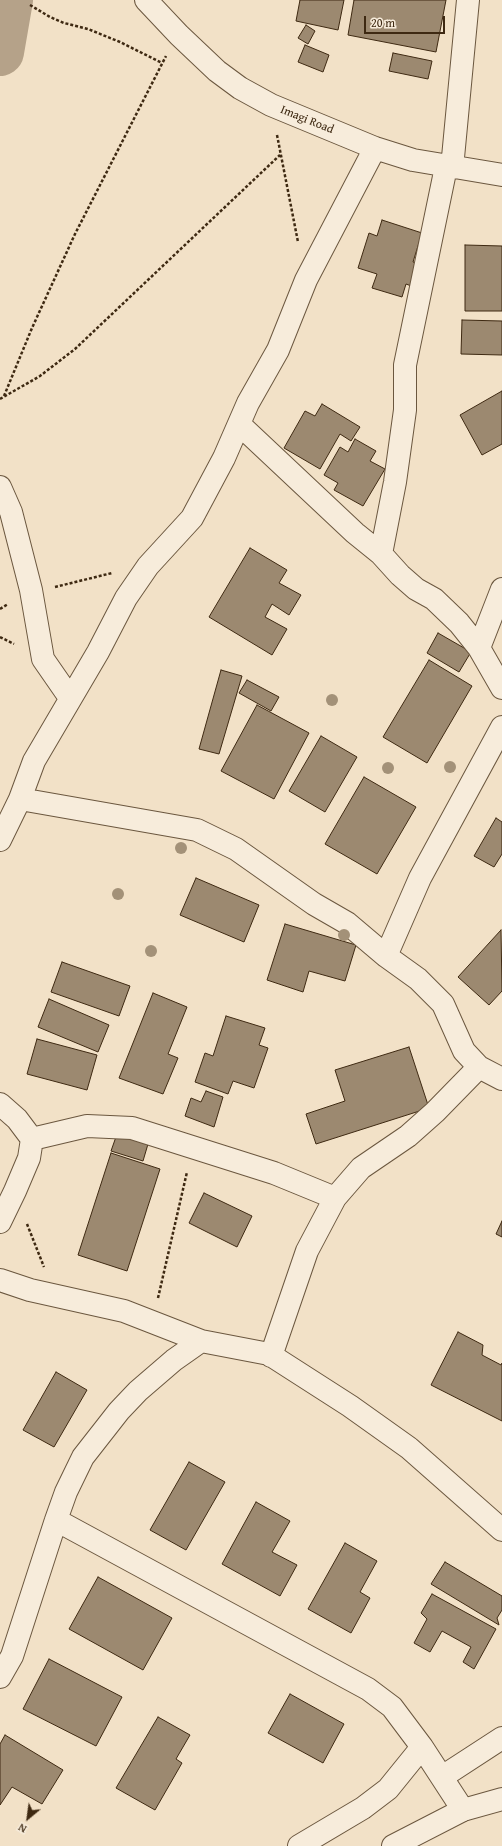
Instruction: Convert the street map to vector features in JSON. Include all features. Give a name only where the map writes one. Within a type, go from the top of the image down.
[{"type":"street","name":"Imagi Road","points":[[146,0],[179,35],[217,71],[240,88],[271,105],[375,148],[413,160],[502,175]]},
{"type":"street","points":[[381,554],[395,482],[403,424],[405,365],[449,167],[468,0]]},
{"type":"street","points":[[0,840],[20,799],[34,761],[98,652],[126,598],[148,566],[192,518],[278,350],[306,280],[375,148]]},
{"type":"street","points":[[239,424],[355,533],[381,554],[416,589],[434,599],[459,623],[480,648],[502,688]]},
{"type":"street","points":[[0,487],[11,512],[31,590],[43,659],[70,698]]},
{"type":"street","points":[[480,648],[502,590]]},
{"type":"street","points":[[386,956],[420,878],[502,727]]},
{"type":"street","points":[[20,799],[197,830],[236,849],[314,904],[347,923],[386,956],[418,979],[443,1004],[464,1051],[479,1067],[502,1079]]},
{"type":"street","points":[[271,1356],[307,1251],[335,1198],[361,1168],[408,1136],[435,1112],[479,1067]]},
{"type":"street","points":[[0,1104],[17,1119],[32,1139],[29,1158],[16,1191],[0,1222]]},
{"type":"street","points":[[32,1139],[87,1126],[132,1128],[274,1173],[335,1198]]},
{"type":"street","points":[[0,1280],[30,1290],[124,1311],[201,1341],[271,1356],[350,1406],[409,1448],[502,1530]]},
{"type":"street","points":[[0,1677],[6,1652],[66,1492],[84,1456],[119,1411],[174,1360],[201,1341]]},
{"type":"street","points":[[56,1520],[368,1689],[392,1707],[422,1747],[463,1810]]},
{"type":"street","points":[[442,1777],[502,1738]]},
{"type":"street","points":[[299,1846],[363,1808],[388,1789],[422,1747]]},
{"type":"street","points":[[393,1846],[463,1810],[502,1799]]},
{"type":"path","points":[[30,5],[50,17],[64,23],[88,28],[120,42],[162,64]]},
{"type":"path","points":[[4,396],[32,328],[74,234],[162,64],[179,35]]},
{"type":"path","points":[[271,105],[306,280]]},
{"type":"path","points":[[0,399],[40,376],[75,349],[280,155]]},
{"type":"path","points":[[31,590],[53,587],[87,578],[148,566]]},
{"type":"path","points":[[152,1322],[192,1148]]},
{"type":"path","points":[[16,1191],[56,1296]]},
{"type":"building","points":[[300,0],[344,0],[338,30],[296,21]]},
{"type":"building","points":[[354,0],[446,0],[436,52],[348,35]]},
{"type":"building","points":[[306,25],[315,31],[308,44],[298,38]]},
{"type":"building","points":[[305,45],[329,55],[323,72],[298,62]]},
{"type":"building","points":[[393,53],[432,61],[428,79],[389,71]]},
{"type":"building","points":[[382,220],[422,233],[413,262],[420,264],[414,287],[406,284],[402,297],[372,288],[377,274],[358,268],[369,233],[377,236]]},
{"type":"building","points":[[465,245],[502,246],[502,311],[465,311]]},
{"type":"building","points":[[462,320],[502,321],[502,355],[461,354]]},
{"type":"building","points":[[502,391],[502,444],[482,455],[460,415]]},
{"type":"building","points":[[322,404],[360,427],[351,441],[340,434],[320,469],[284,448],[305,411],[315,416]]},
{"type":"building","points":[[355,439],[376,451],[370,461],[385,469],[363,506],[334,490],[338,483],[324,475],[340,447],[348,452]]},
{"type":"building","points":[[250,548],[287,570],[279,583],[301,595],[289,615],[272,604],[265,617],[287,629],[272,655],[209,617]]},
{"type":"building","points":[[438,633],[471,652],[459,672],[427,653]]},
{"type":"building","points":[[429,660],[472,686],[427,763],[383,737]]},
{"type":"building","points":[[221,670],[242,676],[219,754],[199,749]]},
{"type":"building","points":[[247,680],[279,697],[271,711],[239,693]]},
{"type":"building","points":[[257,705],[309,733],[274,799],[221,771]]},
{"type":"building","points":[[321,736],[357,757],[325,812],[289,791]]},
{"type":"building","points":[[364,777],[416,807],[377,874],[325,844]]},
{"type":"building","points":[[496,818],[502,822],[502,854],[494,867],[474,856]]},
{"type":"building","points":[[196,878],[259,905],[244,942],[180,915]]},
{"type":"building","points":[[285,924],[356,945],[345,981],[309,971],[303,992],[267,980]]},
{"type":"building","points":[[501,930],[502,991],[489,1005],[458,977]]},
{"type":"building","points":[[62,962],[130,986],[119,1016],[51,992]]},
{"type":"building","points":[[153,993],[187,1007],[168,1054],[178,1058],[163,1094],[119,1078]]},
{"type":"building","points":[[49,999],[109,1025],[98,1052],[38,1027]]},
{"type":"building","points":[[226,1016],[265,1028],[259,1045],[268,1048],[254,1088],[233,1081],[228,1094],[195,1082],[205,1053],[213,1056]]},
{"type":"building","points":[[37,1039],[97,1055],[87,1090],[27,1074]]},
{"type":"building","points":[[409,1047],[429,1108],[316,1144],[306,1114],[345,1101],[335,1070]]},
{"type":"building","points":[[206,1091],[223,1097],[214,1127],[185,1116],[191,1098],[201,1102]]},
{"type":"building","points":[[117,1134],[148,1144],[143,1161],[111,1151]]},
{"type":"building","points":[[111,1153],[160,1169],[127,1271],[78,1255]]},
{"type":"building","points":[[204,1193],[252,1216],[237,1247],[189,1223]]},
{"type":"building","points":[[502,1221],[502,1237],[496,1234]]},
{"type":"building","points":[[458,1332],[483,1345],[482,1355],[501,1365],[502,1363],[502,1421],[431,1385]]},
{"type":"building","points":[[56,1372],[87,1390],[54,1447],[23,1430]]},
{"type":"building","points":[[189,1462],[225,1482],[186,1550],[150,1530]]},
{"type":"building","points":[[256,1502],[290,1521],[272,1552],[297,1565],[280,1596],[222,1564]]},
{"type":"building","points":[[345,1543],[377,1561],[360,1592],[370,1598],[351,1633],[308,1609]]},
{"type":"building","points":[[445,1562],[502,1596],[502,1610],[497,1618],[499,1625],[431,1584]]},
{"type":"building","points":[[98,1577],[172,1618],[143,1670],[69,1629]]},
{"type":"building","points":[[432,1594],[496,1629],[474,1669],[463,1662],[471,1647],[442,1631],[430,1652],[414,1643],[427,1619],[421,1613]]},
{"type":"building","points":[[49,1659],[122,1697],[96,1746],[23,1709]]},
{"type":"building","points":[[290,1694],[344,1724],[323,1763],[268,1733]]},
{"type":"building","points":[[158,1717],[190,1735],[176,1759],[182,1763],[155,1810],[116,1788]]},
{"type":"building","points":[[5,1735],[63,1770],[42,1804],[12,1787],[0,1805],[0,1744]]},
{"type":"waterway","points":[[0,52],[9,0]]}]
